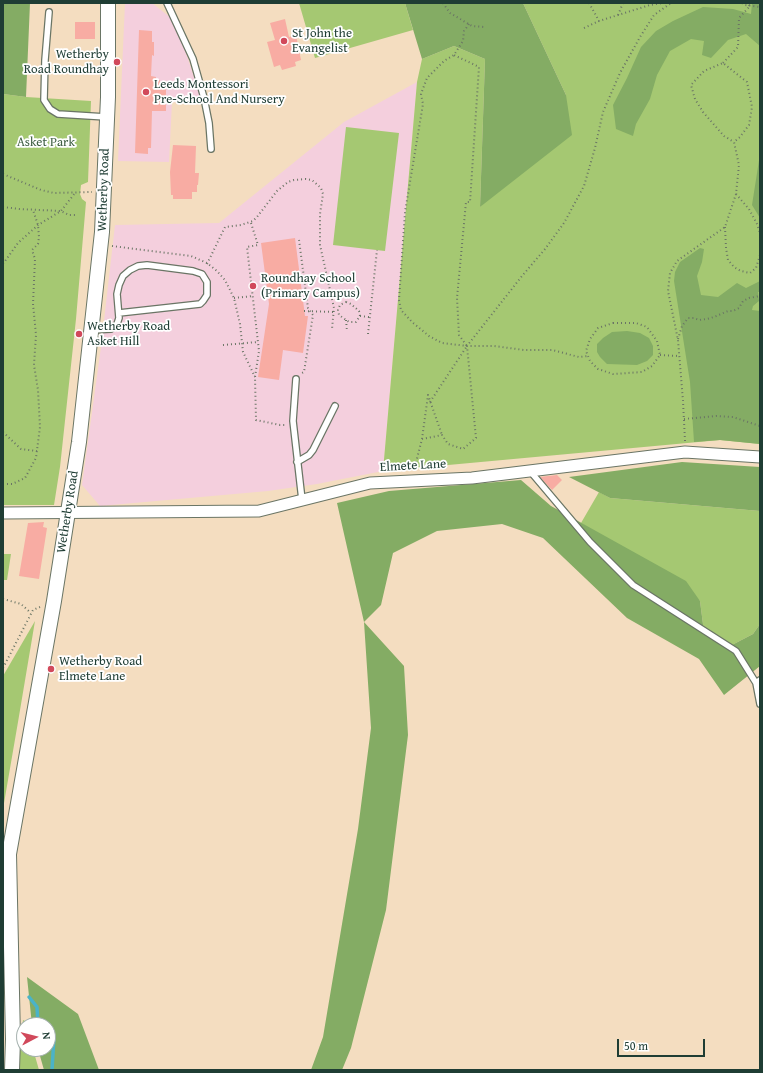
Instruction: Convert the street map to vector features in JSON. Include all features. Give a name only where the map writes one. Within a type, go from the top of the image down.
[{"type":"street","name":"Wetherby Road","points":[[12,1070],[8,1043],[8,854],[54,601],[79,442],[102,232],[107,117],[108,3]]},
{"type":"street","name":"Elmete Lane","points":[[3,513],[259,511],[370,483],[472,478],[685,452],[760,457]]},
{"type":"lane","points":[[167,3],[193,59],[208,117],[211,149]]},
{"type":"lane","points":[[49,12],[45,60],[44,100],[50,109],[58,114],[107,117]]},
{"type":"lane","points":[[91,330],[111,329],[119,321],[117,294],[119,285],[126,273],[138,266],[147,265],[193,271],[202,274],[207,282],[208,291],[206,298],[200,304],[119,313]]},
{"type":"lane","points":[[296,379],[293,424],[302,500]]},
{"type":"lane","points":[[297,462],[309,455],[313,450],[335,406]]},
{"type":"lane","points":[[529,470],[590,542],[633,585],[736,651],[758,681],[760,704]]},
{"type":"path","points":[[443,3],[450,13],[472,26],[484,27]]},
{"type":"path","points":[[589,3],[599,21]]},
{"type":"path","points":[[618,15],[623,3]]},
{"type":"path","points":[[584,28],[599,21],[650,5],[663,3]]},
{"type":"path","points":[[430,402],[467,346],[564,223],[584,186],[596,148],[603,112],[620,73],[654,15],[671,3]]},
{"type":"path","points":[[742,3],[745,5],[760,7]]},
{"type":"path","points":[[747,3],[750,6]]},
{"type":"path","points":[[750,6],[739,18],[738,47],[723,63],[704,71],[691,84],[695,99],[703,112],[724,136],[734,142],[739,165],[736,194],[725,227],[728,260],[734,268],[750,273],[756,268],[760,255]]},
{"type":"path","points":[[469,24],[464,31],[462,41],[454,55],[444,61],[427,78],[420,94],[423,104],[405,212],[399,300],[401,310],[412,322],[429,336],[442,343],[467,346],[494,346],[524,350],[552,350],[579,357],[588,356]]},
{"type":"path","points":[[411,480],[422,439],[428,395],[442,435],[448,444],[463,449],[476,438],[467,346],[459,335],[457,298],[466,202],[470,202],[479,67],[454,55]]},
{"type":"path","points":[[723,63],[747,82],[752,107],[749,125],[734,142]]},
{"type":"path","points":[[3,174],[41,190],[54,193],[93,191],[92,198]]},
{"type":"path","points":[[202,274],[225,227],[250,222],[257,217],[277,191],[288,182],[294,180],[312,180],[321,188],[322,194],[320,214],[320,245],[334,308],[332,329]]},
{"type":"path","points":[[3,264],[18,243],[38,225],[61,211],[75,193]]},
{"type":"path","points":[[736,194],[748,209],[757,224],[760,233]]},
{"type":"path","points":[[3,207],[61,211],[70,215],[76,215]]},
{"type":"path","points":[[3,484],[12,484],[25,478],[36,458],[40,427],[38,390],[34,365],[36,335],[33,304],[35,259],[32,250],[38,244],[38,225],[33,210]]},
{"type":"path","points":[[250,222],[258,245],[247,246],[259,352],[255,377],[256,420],[280,425],[293,424]]},
{"type":"path","points":[[685,452],[678,340],[668,291],[670,274],[676,262],[725,227]]},
{"type":"path","points":[[296,379],[304,372],[313,315],[308,308],[298,240]]},
{"type":"path","points":[[368,334],[378,250]]},
{"type":"path","points":[[234,298],[253,296]]},
{"type":"path","points":[[678,340],[682,326],[688,318],[707,320],[728,310],[733,311],[739,308],[743,301],[749,298],[760,296]]},
{"type":"path","points":[[342,303],[349,303],[359,311],[360,316],[356,322],[351,322],[339,315],[338,308],[342,303]]},
{"type":"path","points":[[304,312],[334,312]]},
{"type":"path","points":[[360,316],[369,317]]},
{"type":"path","points":[[346,320],[346,331]]},
{"type":"path","points":[[613,323],[636,324],[647,327],[657,341],[660,355],[652,366],[642,372],[613,374],[598,369],[590,361],[586,351],[590,339],[598,328],[613,323]]},
{"type":"path","points":[[223,345],[258,342]]},
{"type":"path","points":[[660,355],[679,356]]},
{"type":"path","points":[[684,419],[716,416],[734,417],[760,426]]},
{"type":"path","points":[[3,432],[21,449],[37,451]]},
{"type":"path","points":[[422,439],[442,435]]},
{"type":"path","points":[[3,599],[21,604],[31,613]]},
{"type":"path","points":[[3,668],[33,610],[54,601]]},
{"type":"shaded area","points":[[125,3],[152,3],[171,18],[185,50],[203,104],[172,102],[169,162],[118,161]]},
{"type":"shaded area","name":"Roundhay School (Primary Campus)","points":[[417,82],[383,471],[317,484],[268,491],[100,506],[82,485],[101,347],[115,225],[219,223],[344,122]]},
{"type":"green space","points":[[3,3],[30,3],[26,97],[3,94]]},
{"type":"green space","points":[[299,3],[405,3],[413,30],[315,58]]},
{"type":"green space","points":[[405,3],[523,3],[566,95],[572,135],[480,207],[485,59],[454,46],[422,59]]},
{"type":"green space","points":[[523,3],[760,3],[760,444],[720,440],[383,471],[417,82],[422,59],[454,46],[485,59],[480,207],[566,95]]},
{"type":"green space","points":[[752,3],[760,3],[760,46],[746,34],[728,40],[711,58],[702,55],[704,41],[691,39],[670,51],[657,75],[650,99],[636,124],[633,136],[616,129],[613,105],[641,47],[656,31],[703,7],[733,9],[751,14]]},
{"type":"green space","name":"Asket Park","points":[[3,94],[91,101],[88,182],[81,185],[80,194],[82,199],[86,202],[76,319],[60,467],[54,505],[3,505]]},
{"type":"green space","points":[[346,127],[399,133],[385,251],[333,245]]},
{"type":"green space","points":[[760,154],[760,218],[752,205]]},
{"type":"green space","points":[[700,248],[704,249],[702,262],[697,276],[701,295],[718,297],[737,283],[746,288],[760,281],[760,292],[758,292],[759,301],[753,306],[752,310],[760,311],[760,444],[720,440],[694,442],[690,382],[674,281],[675,272],[680,262]]},
{"type":"green space","points":[[627,331],[640,333],[649,338],[653,346],[653,355],[647,361],[637,365],[607,364],[597,352],[597,344],[612,332]]},
{"type":"green space","points":[[682,462],[760,467],[760,511],[610,498],[569,477]]},
{"type":"green space","points":[[521,480],[551,506],[686,581],[700,601],[704,632],[730,646],[753,634],[760,624],[760,666],[724,695],[699,659],[627,618],[543,538],[502,524],[437,531],[393,553],[381,605],[364,622],[337,503],[389,491]]},
{"type":"green space","points":[[599,492],[610,498],[760,511],[760,624],[753,634],[730,646],[704,632],[700,601],[581,523]]},
{"type":"green space","points":[[3,554],[11,554],[7,580],[3,580]]},
{"type":"green space","points":[[35,621],[18,722],[3,809],[3,676]]},
{"type":"green space","points":[[364,622],[404,666],[408,735],[386,910],[351,1048],[342,1070],[311,1070],[323,1037],[358,829],[371,728]]},
{"type":"green space","points":[[27,977],[78,1014],[99,1070],[44,1070],[40,1057],[56,1057],[56,1017],[31,1017]]},
{"type":"green space","points":[[19,1057],[35,1057],[39,1070],[18,1070]]},
{"type":"building","name":"St John the Evangelist","points":[[285,19],[289,37],[296,35],[301,60],[295,62],[296,66],[282,70],[280,65],[274,67],[267,42],[275,40],[270,23]]},
{"type":"building","points":[[75,22],[95,22],[95,39],[75,39]]},
{"type":"building","points":[[139,30],[152,31],[154,56],[152,55],[151,76],[156,77],[156,80],[160,80],[160,87],[166,88],[166,111],[152,111],[151,148],[148,148],[148,154],[135,153]]},
{"type":"building","points":[[173,145],[196,146],[195,173],[199,173],[197,192],[192,192],[192,199],[173,199],[173,195],[171,195],[170,172]]},
{"type":"building","points":[[295,238],[305,316],[308,316],[303,353],[283,350],[279,380],[258,377],[269,304],[261,243]]},
{"type":"building","points":[[557,475],[562,480],[552,490],[540,477]]},
{"type":"building","points":[[44,522],[43,527],[47,528],[39,579],[19,576],[28,523]]},
{"type":"waterway","points":[[29,997],[37,1007],[38,1017]]},
{"type":"waterway","points":[[52,1070],[53,1057]]},
{"type":"place","name":"St John the Evangelist","points":[[284,41]]},
{"type":"place","name":"Wetherby Road Roundhay","points":[[117,62]]},
{"type":"place","name":"Leeds Montessori Pre-School And Nursery","points":[[146,92]]},
{"type":"place","name":"Roundhay School (Primary Campus)","points":[[253,286]]},
{"type":"place","name":"Wetherby Road Asket Hill","points":[[79,334]]},
{"type":"place","name":"Wetherby Road Elmete Lane","points":[[51,669]]}]
